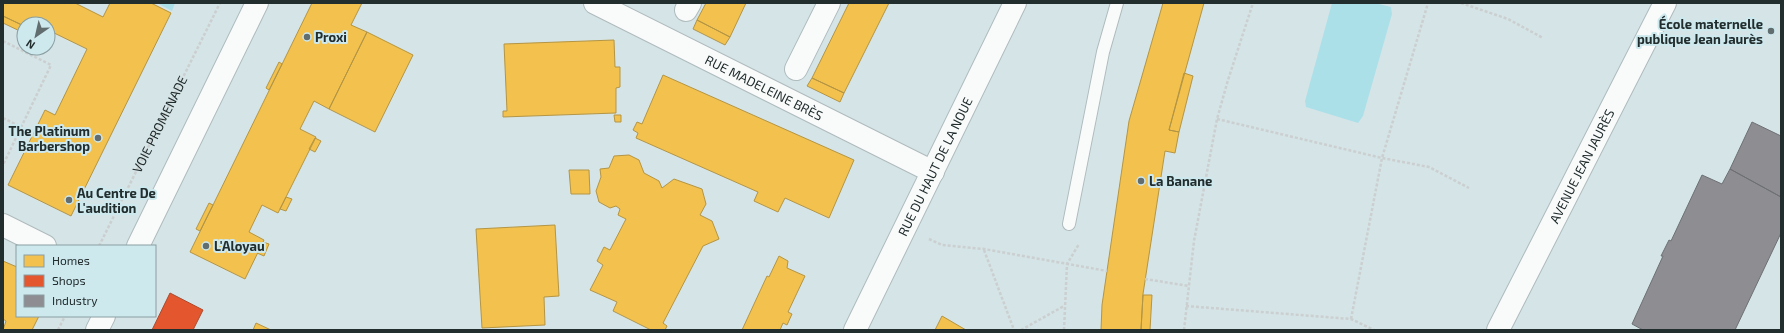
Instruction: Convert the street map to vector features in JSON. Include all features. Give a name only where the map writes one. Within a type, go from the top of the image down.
[{"type":"street","points":[[138,245],[258,3]]},
{"type":"street","name":"RUE MADELEINE BRÈS","points":[[595,3],[933,172]]},
{"type":"street","points":[[796,69],[829,3]]},
{"type":"street","name":"RUE DU HAUT DE LA NOUE","points":[[855,330],[1015,3]]},
{"type":"street","name":"AVENUE JEAN JAURÈS","points":[[1498,330],[1663,7]]},
{"type":"street","points":[[3,225],[43,245]]},
{"type":"street","points":[[97,330],[104,317]]},
{"type":"lane","points":[[1069,224],[1103,52],[1117,3]]},
{"type":"path","name":"VOIE PROMENADE","points":[[99,245],[220,3]]},
{"type":"path","points":[[1184,330],[1194,241],[1218,118],[1228,80],[1253,3]]},
{"type":"path","points":[[1351,319],[1382,158],[1428,3]]},
{"type":"path","points":[[1461,3],[1508,19],[1543,38]]},
{"type":"path","points":[[3,42],[51,65],[3,165]]},
{"type":"path","points":[[3,118],[21,127]]},
{"type":"path","points":[[1218,118],[1382,158],[1429,166],[1469,188]]},
{"type":"path","points":[[906,227],[941,245],[984,250],[1107,272]]},
{"type":"path","points":[[984,250],[1014,330]]},
{"type":"path","points":[[1145,279],[1189,286]]},
{"type":"path","points":[[1021,330],[1065,306]]},
{"type":"path","points":[[1186,306],[1351,319],[1374,330]]},
{"type":"path","points":[[58,330],[64,317]]},
{"type":"shaded area","points":[[157,3],[175,3],[172,11]]},
{"type":"shaded area","points":[[1332,3],[1375,3],[1391,7],[1392,14],[1363,116],[1358,123],[1306,107],[1305,101]]},
{"type":"building: Homes","points":[[3,3],[75,3],[103,17],[110,3],[151,3],[171,13],[71,216],[8,185],[45,110],[55,115],[87,49],[56,34],[56,16],[16,16],[16,22],[3,16]]},
{"type":"building: Homes","points":[[312,3],[362,3],[351,25],[367,32],[329,109],[314,101],[300,129],[316,137],[278,213],[262,205],[249,232],[264,240],[245,279],[190,252]]},
{"type":"building: Homes","points":[[706,3],[746,3],[730,37],[697,20]]},
{"type":"building: Homes","points":[[849,3],[889,3],[844,93],[812,78]]},
{"type":"building: Homes","name":"La Banane","points":[[1163,3],[1204,3],[1169,130],[1179,132],[1175,153],[1165,151],[1143,294],[1141,330],[1101,330],[1102,305],[1129,121]]},
{"type":"building: Homes","points":[[3,16],[16,22],[16,29],[3,23]]},
{"type":"building: Homes","points":[[697,20],[730,37],[725,45],[693,29]]},
{"type":"building: Homes","points":[[367,32],[413,55],[375,132],[329,109]]},
{"type":"building: Homes","points":[[614,40],[615,67],[620,67],[620,87],[616,88],[616,113],[503,117],[503,111],[507,111],[504,44]]},
{"type":"building: Homes","points":[[279,62],[282,64],[269,90],[266,88]]},
{"type":"building: Homes","points":[[1184,73],[1193,76],[1179,132],[1169,130]]},
{"type":"building: Homes","points":[[663,75],[854,160],[829,218],[785,198],[778,212],[754,201],[758,192],[636,138],[638,133],[633,130],[637,122],[642,124]]},
{"type":"building: Homes","points":[[812,78],[844,93],[840,102],[807,86]]},
{"type":"building: Homes","points":[[614,115],[621,115],[621,122],[615,122]]},
{"type":"building: Homes","points":[[315,138],[321,141],[315,152],[309,149]]},
{"type":"building: Homes","points":[[629,155],[639,160],[644,173],[659,181],[662,188],[674,179],[702,189],[706,204],[700,215],[712,221],[719,239],[703,246],[663,323],[667,326],[665,330],[651,330],[613,311],[617,302],[590,290],[603,265],[597,261],[604,247],[610,250],[626,219],[618,215],[620,209],[616,206],[610,208],[599,202],[596,191],[601,177],[600,169],[609,168],[614,156]]},
{"type":"building: Homes","points":[[569,170],[589,170],[590,194],[571,194]]},
{"type":"building: Homes","points":[[286,197],[292,199],[286,211],[280,209]]},
{"type":"building: Homes","points":[[209,203],[213,205],[200,231],[196,229]]},
{"type":"building: Homes","points":[[555,225],[559,296],[544,297],[545,325],[482,328],[476,229]]},
{"type":"building: Homes","points":[[263,242],[269,244],[264,256],[257,253]]},
{"type":"building: Homes","points":[[779,256],[788,261],[787,268],[805,276],[788,312],[792,314],[787,325],[783,323],[780,330],[742,330],[767,276],[769,277]]},
{"type":"building: Homes","points":[[3,261],[16,267],[16,317],[38,317],[32,330],[3,330],[6,321],[3,319]]},
{"type":"building: Homes","points":[[1143,295],[1152,295],[1150,330],[1141,330]]},
{"type":"building: Homes","points":[[942,316],[966,330],[935,330]]},
{"type":"building: Homes","points":[[256,323],[271,330],[253,330]]},
{"type":"building: Shops","points":[[170,293],[203,310],[193,330],[152,330]]},
{"type":"building: Industry","points":[[1752,122],[1781,136],[1781,197],[1730,169]]},
{"type":"building: Industry","points":[[1730,169],[1781,197],[1781,233],[1735,330],[1643,330],[1632,324],[1663,256],[1661,256],[1669,240],[1671,241],[1702,175],[1722,184]]},
{"type":"place","name":"École maternelle publique Jean Jaurès","points":[[1771,31]]},
{"type":"place","name":"Proxi","points":[[307,37]]},
{"type":"place","name":"The Platinum Barbershop","points":[[98,138]]},
{"type":"place","name":"La Banane","points":[[1141,181]]},
{"type":"place","name":"Au Centre De L'audition","points":[[69,200]]},
{"type":"place","name":"L'Aloyau","points":[[206,246]]}]
